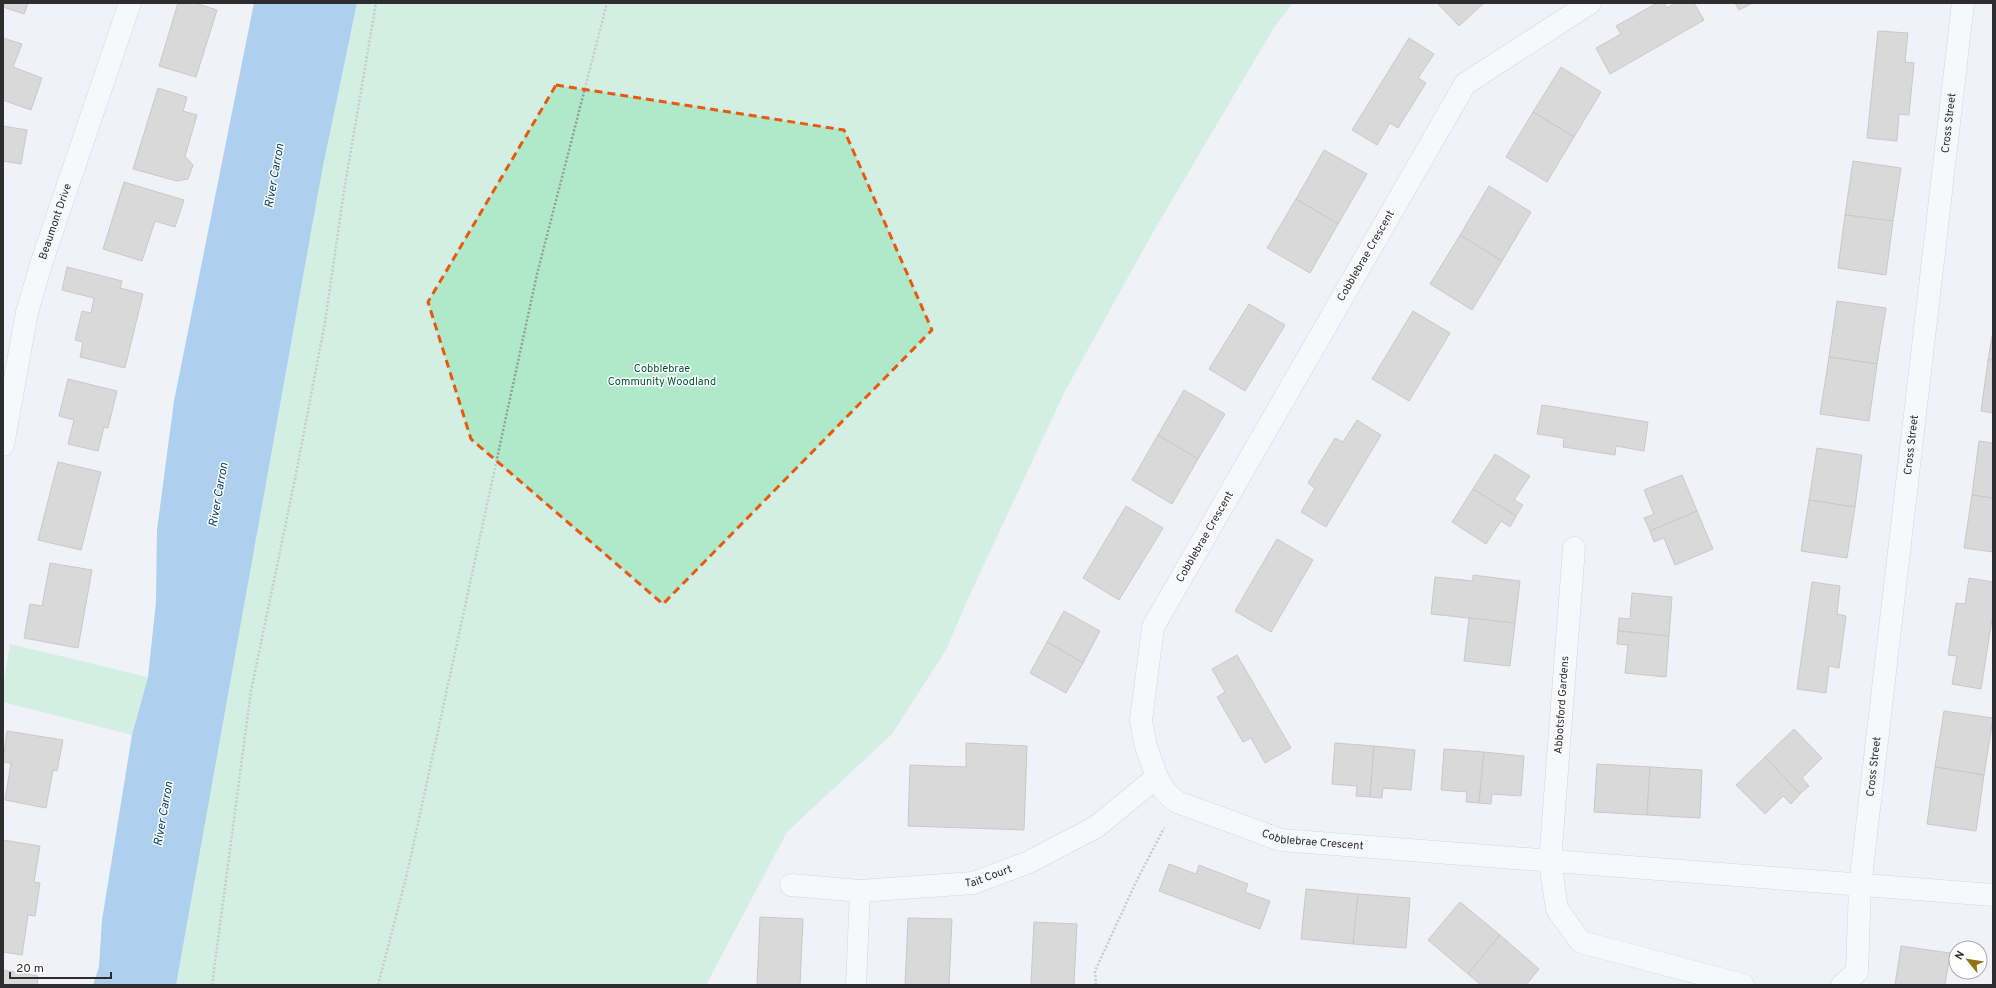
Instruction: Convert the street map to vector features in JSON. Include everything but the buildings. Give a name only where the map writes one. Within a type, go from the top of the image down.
[{"type":"street","name":"Beaumont Drive","points":[[3,445],[27,312],[42,261],[130,3]]},
{"type":"street","name":"Cobblebrae Crescent","points":[[1590,3],[1465,84],[1153,627],[1141,720],[1146,747],[1157,777],[1165,792],[1177,802],[1281,840],[1860,886],[1993,895]]},
{"type":"street","name":"Cross Street","points":[[1842,985],[1857,972],[1860,886],[1963,3]]},
{"type":"street","name":"Abbotsford Gardens","points":[[1574,548],[1550,862],[1557,909],[1581,942],[1743,985]]},
{"type":"street","name":"Tait Court","points":[[791,885],[860,891],[973,883],[1013,868],[1096,827],[1157,777]]},
{"type":"lane","points":[[856,985],[860,891]]},
{"type":"path","points":[[212,985],[251,691],[295,479],[325,322],[344,191],[376,3]]},
{"type":"path","points":[[378,985],[407,874],[537,274],[607,3]]},
{"type":"path","points":[[1096,985],[1095,971],[1137,880],[1177,802]]},
{"type":"highlighted area","points":[[556,85],[844,130],[932,330],[663,604],[471,439],[428,302]]},
{"type":"green space","name":"Cobblebrae Community Woodland","points":[[357,3],[1293,3],[1275,26],[1152,234],[1065,391],[967,601],[946,650],[892,734],[787,832],[706,985],[176,985],[322,171]]},
{"type":"green space","points":[[10,644],[148,677],[132,735],[3,702],[3,687]]},
{"type":"water","name":"River Carron","points":[[254,3],[357,3],[322,171],[176,985],[93,985],[99,967],[102,920],[132,735],[148,677],[156,602],[157,530],[174,401]]}]
